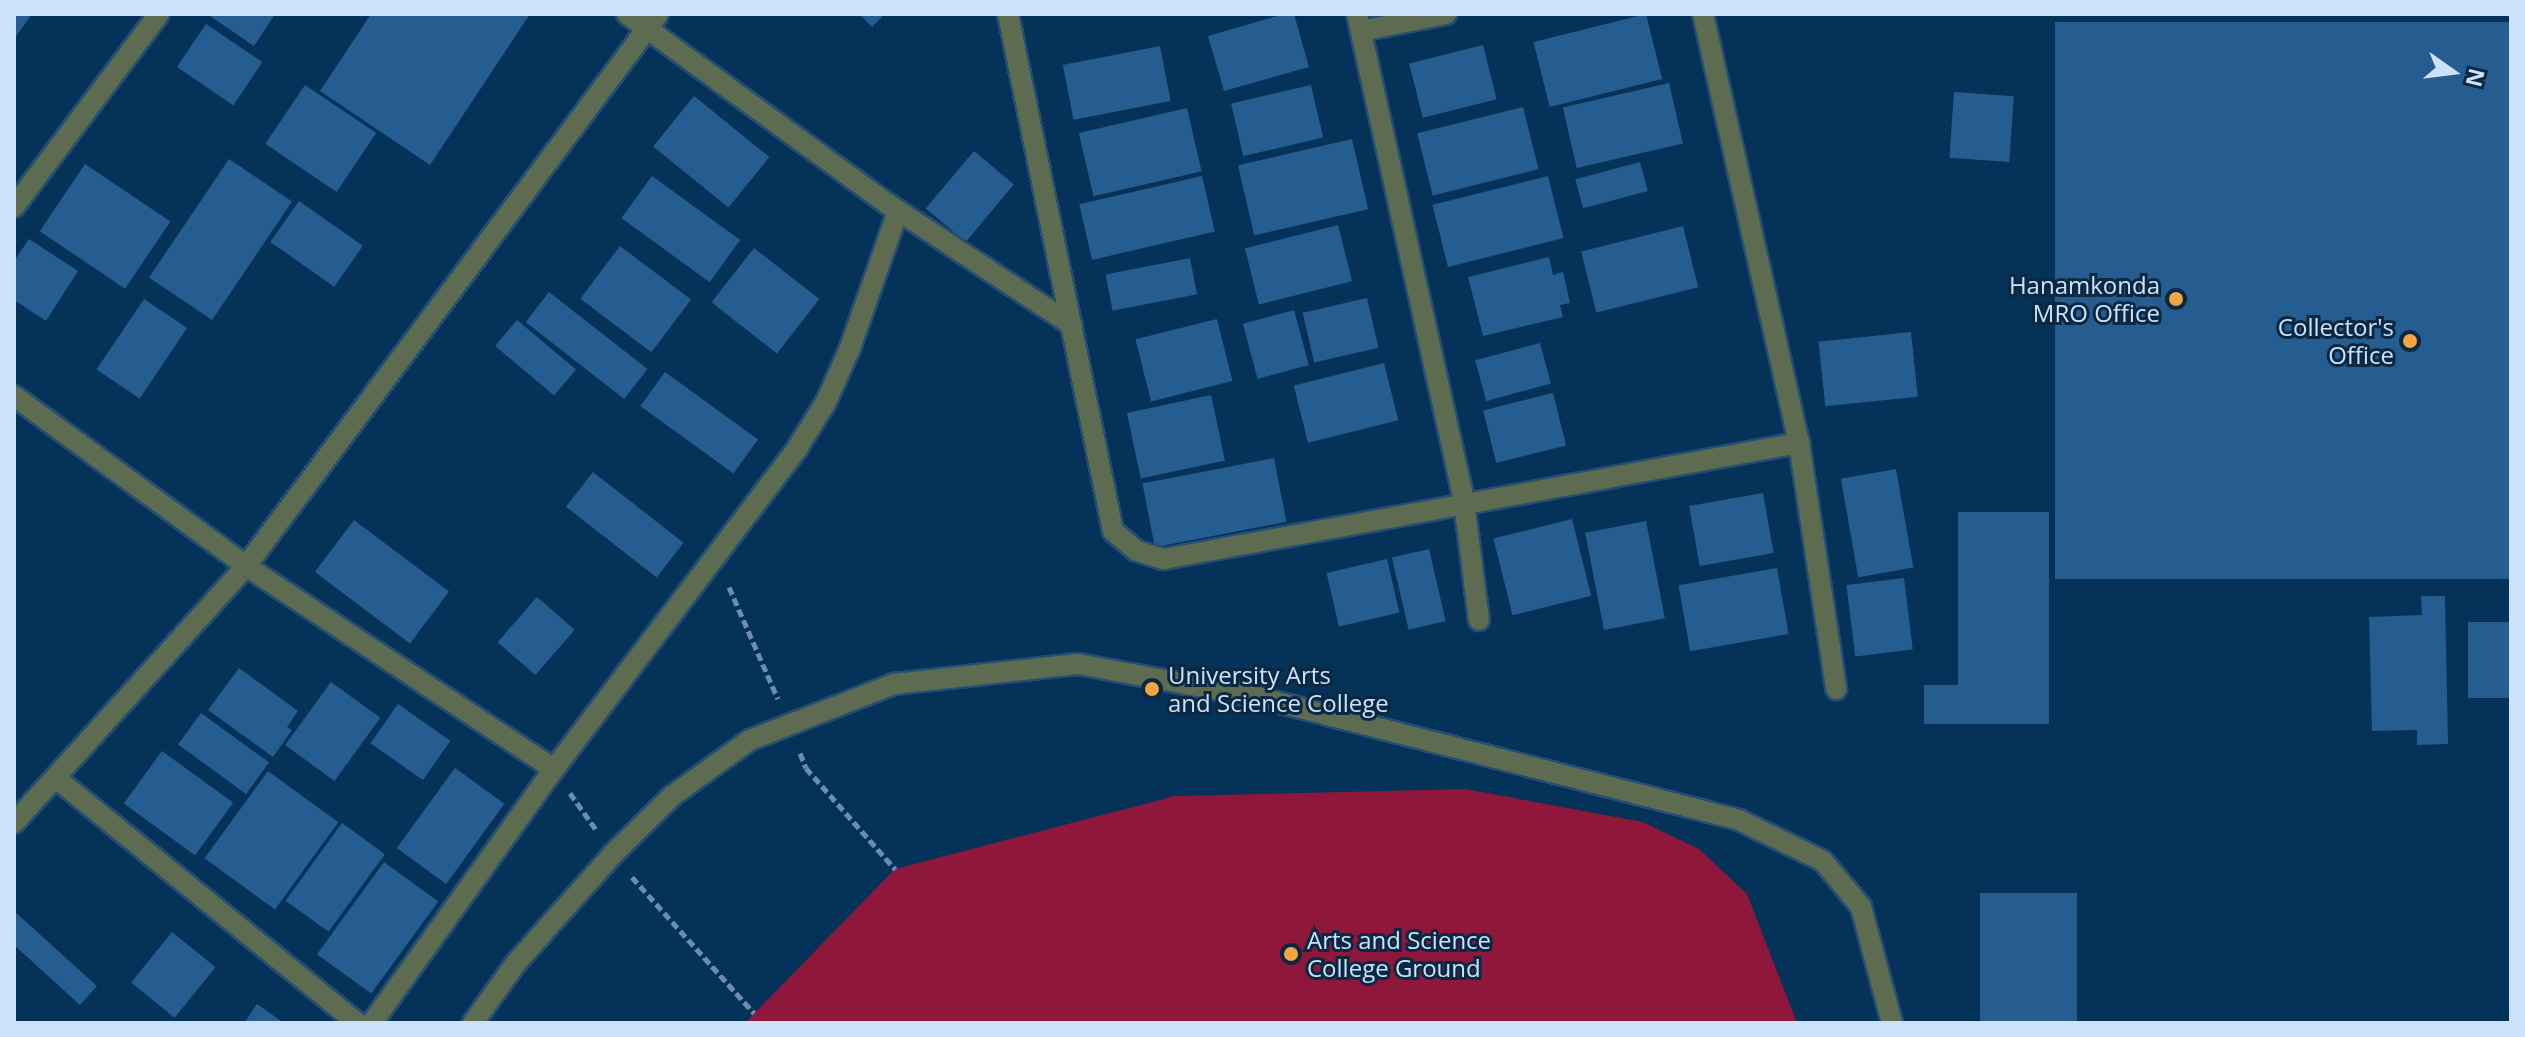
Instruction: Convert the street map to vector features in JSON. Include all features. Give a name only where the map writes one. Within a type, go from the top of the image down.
[{"type":"street","points":[[14,207],[159,14]]},
{"type":"street","points":[[627,14],[651,21],[898,211],[1072,325]]},
{"type":"street","points":[[1008,14],[1113,531],[1137,551],[1164,559],[1799,443]]},
{"type":"street","points":[[1446,14],[1359,23],[1464,502],[1479,620]]},
{"type":"street","points":[[1703,14],[1799,443],[1836,689]]},
{"type":"street","points":[[14,823],[57,779],[246,566],[651,21]]},
{"type":"street","points":[[372,1023],[554,769],[826,402],[898,211]]},
{"type":"street","points":[[14,396],[246,566],[554,769]]},
{"type":"street","points":[[473,1023],[516,963],[613,854],[672,796],[750,740],[894,684],[1078,664],[1261,698],[1739,820],[1823,861],[1861,907],[1892,1023]]},
{"type":"street","points":[[57,779],[357,1023]]},
{"type":"path","points":[[554,769],[613,854],[678,934],[754,1013]]},
{"type":"shaded area","name":"Arts and Science College Ground","points":[[1465,789],[1643,822],[1699,849],[1747,894],[1797,1023],[745,1023],[895,869],[1175,796]]},
{"type":"building","points":[[14,14],[32,14],[14,39]]},
{"type":"building","points":[[207,14],[275,14],[254,46]]},
{"type":"building","points":[[371,14],[530,14],[430,165],[320,91]]},
{"type":"building","points":[[859,14],[885,14],[872,27]]},
{"type":"building","points":[[1284,14],[1294,14],[1309,67],[1224,91],[1208,36]]},
{"type":"building","points":[[1646,14],[1662,79],[1550,107],[1533,42]]},
{"type":"building","points":[[2055,22],[2511,22],[2511,579],[2055,579]]},
{"type":"building","points":[[206,24],[262,62],[233,105],[177,67]]},
{"type":"building","points":[[1483,45],[1497,99],[1423,118],[1409,63]]},
{"type":"building","points":[[1160,46],[1171,101],[1074,120],[1063,65]]},
{"type":"building","points":[[1669,83],[1683,143],[1577,168],[1563,108]]},
{"type":"building","points":[[305,85],[376,133],[337,192],[265,144]]},
{"type":"building","points":[[1311,85],[1323,138],[1243,156],[1231,103]]},
{"type":"building","points":[[1954,92],[2014,96],[2009,162],[1949,158]]},
{"type":"building","points":[[694,96],[769,157],[728,208],[653,147]]},
{"type":"building","points":[[1523,107],[1538,169],[1433,195],[1417,133]]},
{"type":"building","points":[[1187,108],[1202,171],[1093,196],[1079,133]]},
{"type":"building","points":[[1352,139],[1368,209],[1254,235],[1238,165]]},
{"type":"building","points":[[974,151],[1014,184],[966,242],[926,208]]},
{"type":"building","points":[[229,159],[292,201],[212,320],[149,278]]},
{"type":"building","points":[[1640,162],[1648,191],[1583,208],[1575,179]]},
{"type":"building","points":[[85,164],[170,222],[125,289],[40,231]]},
{"type":"building","points":[[652,176],[740,240],[710,282],[621,218]]},
{"type":"building","points":[[1202,176],[1215,232],[1092,260],[1079,204]]},
{"type":"building","points":[[1548,176],[1563,238],[1448,267],[1433,205]]},
{"type":"building","points":[[299,201],[363,246],[334,287],[270,242]]},
{"type":"building","points":[[1338,225],[1352,281],[1259,305],[1245,248]]},
{"type":"building","points":[[1683,226],[1698,287],[1596,313],[1581,251]]},
{"type":"building","points":[[29,239],[78,271],[46,321],[14,300],[14,261]]},
{"type":"building","points":[[620,246],[691,300],[651,352],[580,299]]},
{"type":"building","points":[[754,248],[819,299],[777,353],[712,302]]},
{"type":"building","points":[[1549,257],[1553,275],[1563,272],[1570,303],[1560,305],[1563,317],[1483,336],[1468,277]]},
{"type":"building","points":[[1190,258],[1197,294],[1113,311],[1106,274]]},
{"type":"building","points":[[549,292],[648,369],[624,399],[526,322]]},
{"type":"building","points":[[1367,298],[1378,348],[1314,363],[1303,313]]},
{"type":"building","points":[[144,299],[187,328],[140,399],[96,369]]},
{"type":"building","points":[[1294,310],[1309,365],[1258,379],[1243,324]]},
{"type":"building","points":[[1217,319],[1232,381],[1151,401],[1135,339]]},
{"type":"building","points":[[517,320],[576,369],[554,396],[495,346]]},
{"type":"building","points":[[1911,332],[1918,397],[1825,406],[1819,342]]},
{"type":"building","points":[[1540,343],[1551,384],[1486,401],[1475,360]]},
{"type":"building","points":[[1384,363],[1398,420],[1308,443],[1294,385]]},
{"type":"building","points":[[665,372],[758,440],[733,474],[640,406]]},
{"type":"building","points":[[1553,393],[1566,445],[1496,463],[1483,410]]},
{"type":"building","points":[[1211,395],[1225,461],[1141,478],[1127,413]]},
{"type":"building","points":[[1274,458],[1286,522],[1155,547],[1142,484]]},
{"type":"building","points":[[1896,469],[1913,567],[1858,577],[1841,479]]},
{"type":"building","points":[[593,472],[684,543],[657,577],[566,507]]},
{"type":"building","points":[[1763,493],[1774,553],[1700,566],[1689,506]]},
{"type":"building","points":[[1958,512],[2049,512],[2049,724],[1924,724],[1924,685],[1958,685]]},
{"type":"building","points":[[1572,519],[1591,596],[1513,615],[1493,539]]},
{"type":"building","points":[[354,520],[449,592],[410,644],[315,572]]},
{"type":"building","points":[[1646,521],[1665,618],[1604,630],[1585,533]]},
{"type":"building","points":[[1429,549],[1446,621],[1409,630],[1392,558]]},
{"type":"building","points":[[1387,559],[1399,613],[1339,627],[1327,573]]},
{"type":"building","points":[[1777,568],[1789,634],[1690,651],[1679,585]]},
{"type":"building","points":[[1904,578],[1913,649],[1855,657],[1846,585]]},
{"type":"building","points":[[2421,596],[2445,596],[2448,744],[2417,745],[2417,730],[2372,731],[2369,617],[2422,615]]},
{"type":"building","points":[[537,597],[575,630],[535,675],[498,642]]},
{"type":"building","points":[[2468,622],[2511,622],[2511,698],[2468,698]]},
{"type":"building","points":[[239,668],[298,711],[287,727],[292,730],[273,757],[208,710]]},
{"type":"building","points":[[331,682],[380,718],[335,781],[285,745]]},
{"type":"building","points":[[398,704],[450,741],[423,780],[370,743]]},
{"type":"building","points":[[201,713],[269,762],[246,794],[178,745]]},
{"type":"building","points":[[162,751],[233,803],[195,855],[124,804]]},
{"type":"building","points":[[455,768],[504,804],[446,884],[397,848]]},
{"type":"building","points":[[268,771],[338,822],[275,910],[205,858]]},
{"type":"building","points":[[342,823],[385,854],[328,932],[286,901]]},
{"type":"building","points":[[384,862],[438,901],[371,994],[317,954]]},
{"type":"building","points":[[1980,893],[2077,893],[2077,1023],[1980,1023]]},
{"type":"building","points":[[14,911],[97,986],[80,1005],[14,945]]},
{"type":"building","points":[[172,932],[216,967],[175,1018],[131,983]]},
{"type":"building","points":[[257,1004],[284,1023],[244,1023]]},
{"type":"place","name":"Hanamkonda MRO Office","points":[[2176,299]]},
{"type":"place","name":"Collector's Office","points":[[2410,341]]},
{"type":"place","name":"University Arts and Science College","points":[[1152,689]]},
{"type":"place","name":"Arts and Science College Ground","points":[[1291,954]]}]
